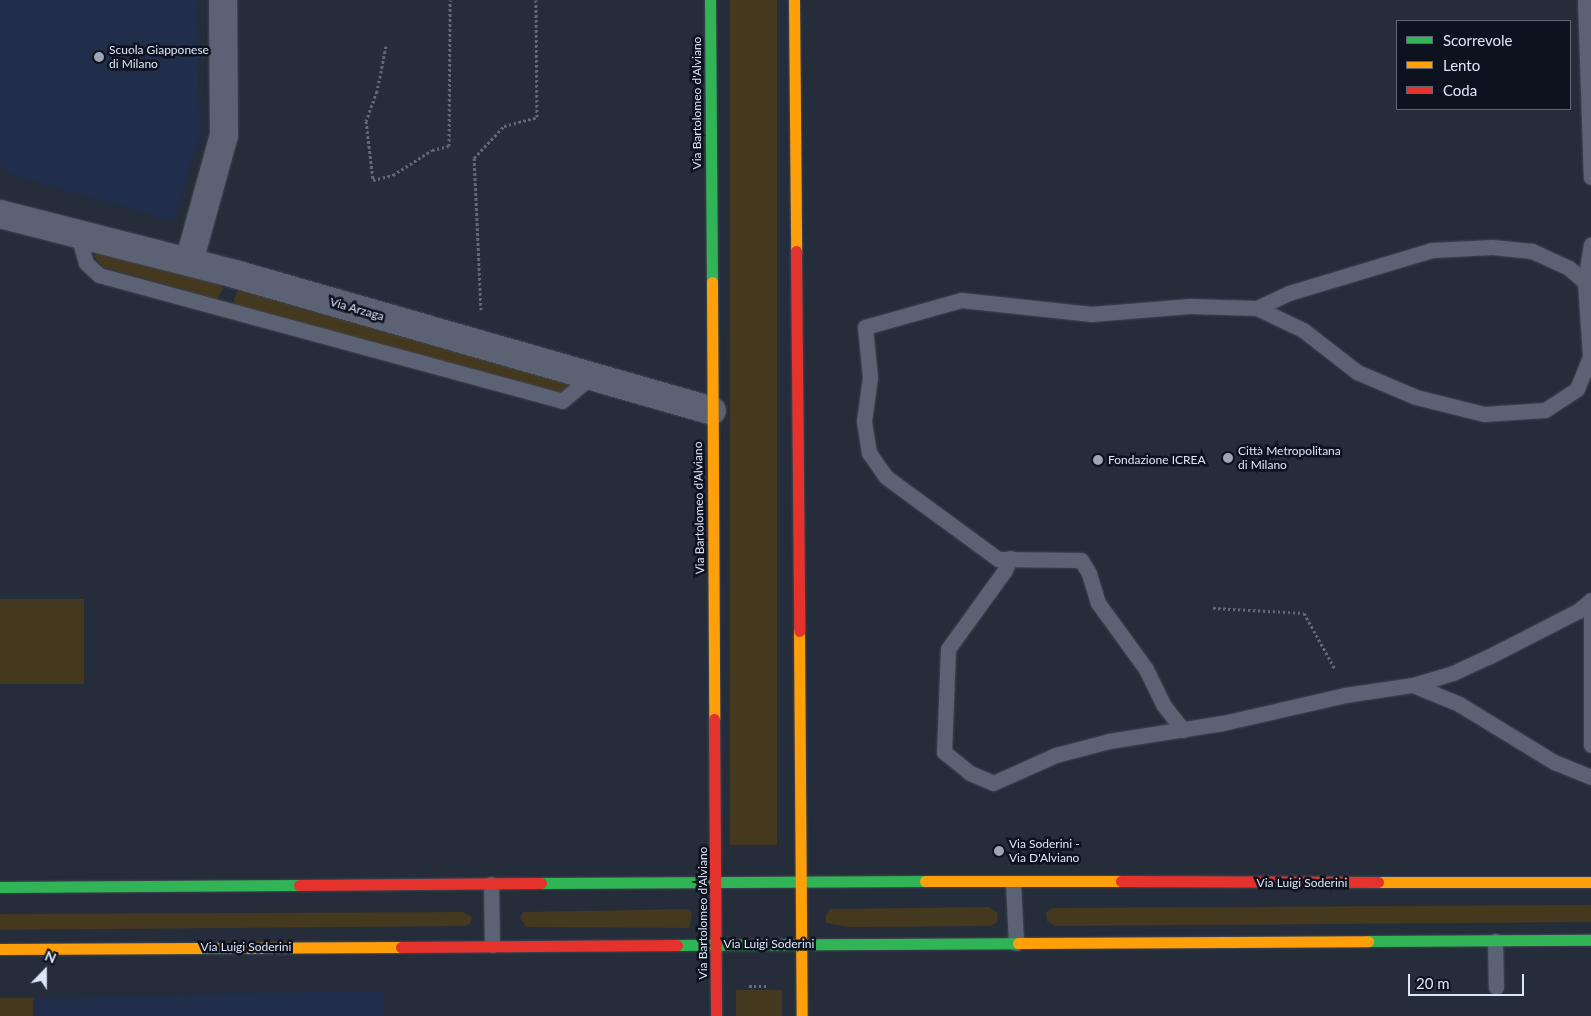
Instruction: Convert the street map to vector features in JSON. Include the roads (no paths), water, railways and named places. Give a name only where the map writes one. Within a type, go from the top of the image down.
[{"type":"street","points":[[190,262],[224,135],[223,0]]},
{"type":"street","name":"Via Bartolomeo d'Alviano","points":[[710,0],[712,410],[718,883],[716,1016]]},
{"type":"street","points":[[794,0],[799,882],[802,1016]]},
{"type":"street","name":"Via Arzaga","points":[[0,214],[190,262],[712,410]]},
{"type":"street","name":"Via Luigi Soderini","points":[[0,887],[799,882],[1591,882]]},
{"type":"street","name":"Via Luigi Soderini","points":[[0,949],[1591,940]]},
{"type":"lane","points":[[1585,0],[1591,177]]},
{"type":"lane","points":[[78,235],[86,263],[98,275],[562,401],[591,377]]},
{"type":"lane","points":[[1183,730],[1163,704],[1146,669],[1098,602],[1089,573],[1080,560],[998,559],[922,506],[886,477],[869,453],[864,421],[870,377],[857,326],[961,300],[1091,314],[1190,306],[1257,308],[1303,330],[1357,372],[1416,397],[1484,414],[1545,410],[1577,389],[1590,356],[1585,282],[1591,244]]},
{"type":"lane","points":[[1257,308],[1289,293],[1432,250],[1492,247],[1532,251],[1569,268],[1585,282]]},
{"type":"lane","points":[[1010,558],[1005,570],[948,648],[944,752],[970,773],[993,783],[1056,755],[1109,741],[1183,730],[1345,695],[1413,685],[1453,673],[1578,611],[1591,600]]},
{"type":"lane","points":[[1591,609],[1591,745]]},
{"type":"lane","points":[[1413,685],[1459,704],[1554,762],[1591,777]]},
{"type":"lane","points":[[1014,883],[1016,943]]},
{"type":"lane","points":[[491,884],[492,945]]},
{"type":"lane","points":[[1495,941],[1496,987]]},
{"type":"place","name":"Scuola Giapponese di Milano","points":[[99,57]]},
{"type":"place","name":"Città Metropolitana di Milano","points":[[1228,458]]},
{"type":"place","name":"Fondazione ICREA","points":[[1098,460]]},
{"type":"place","name":"Via Soderini - Via D'Alviano","points":[[999,851]]}]
